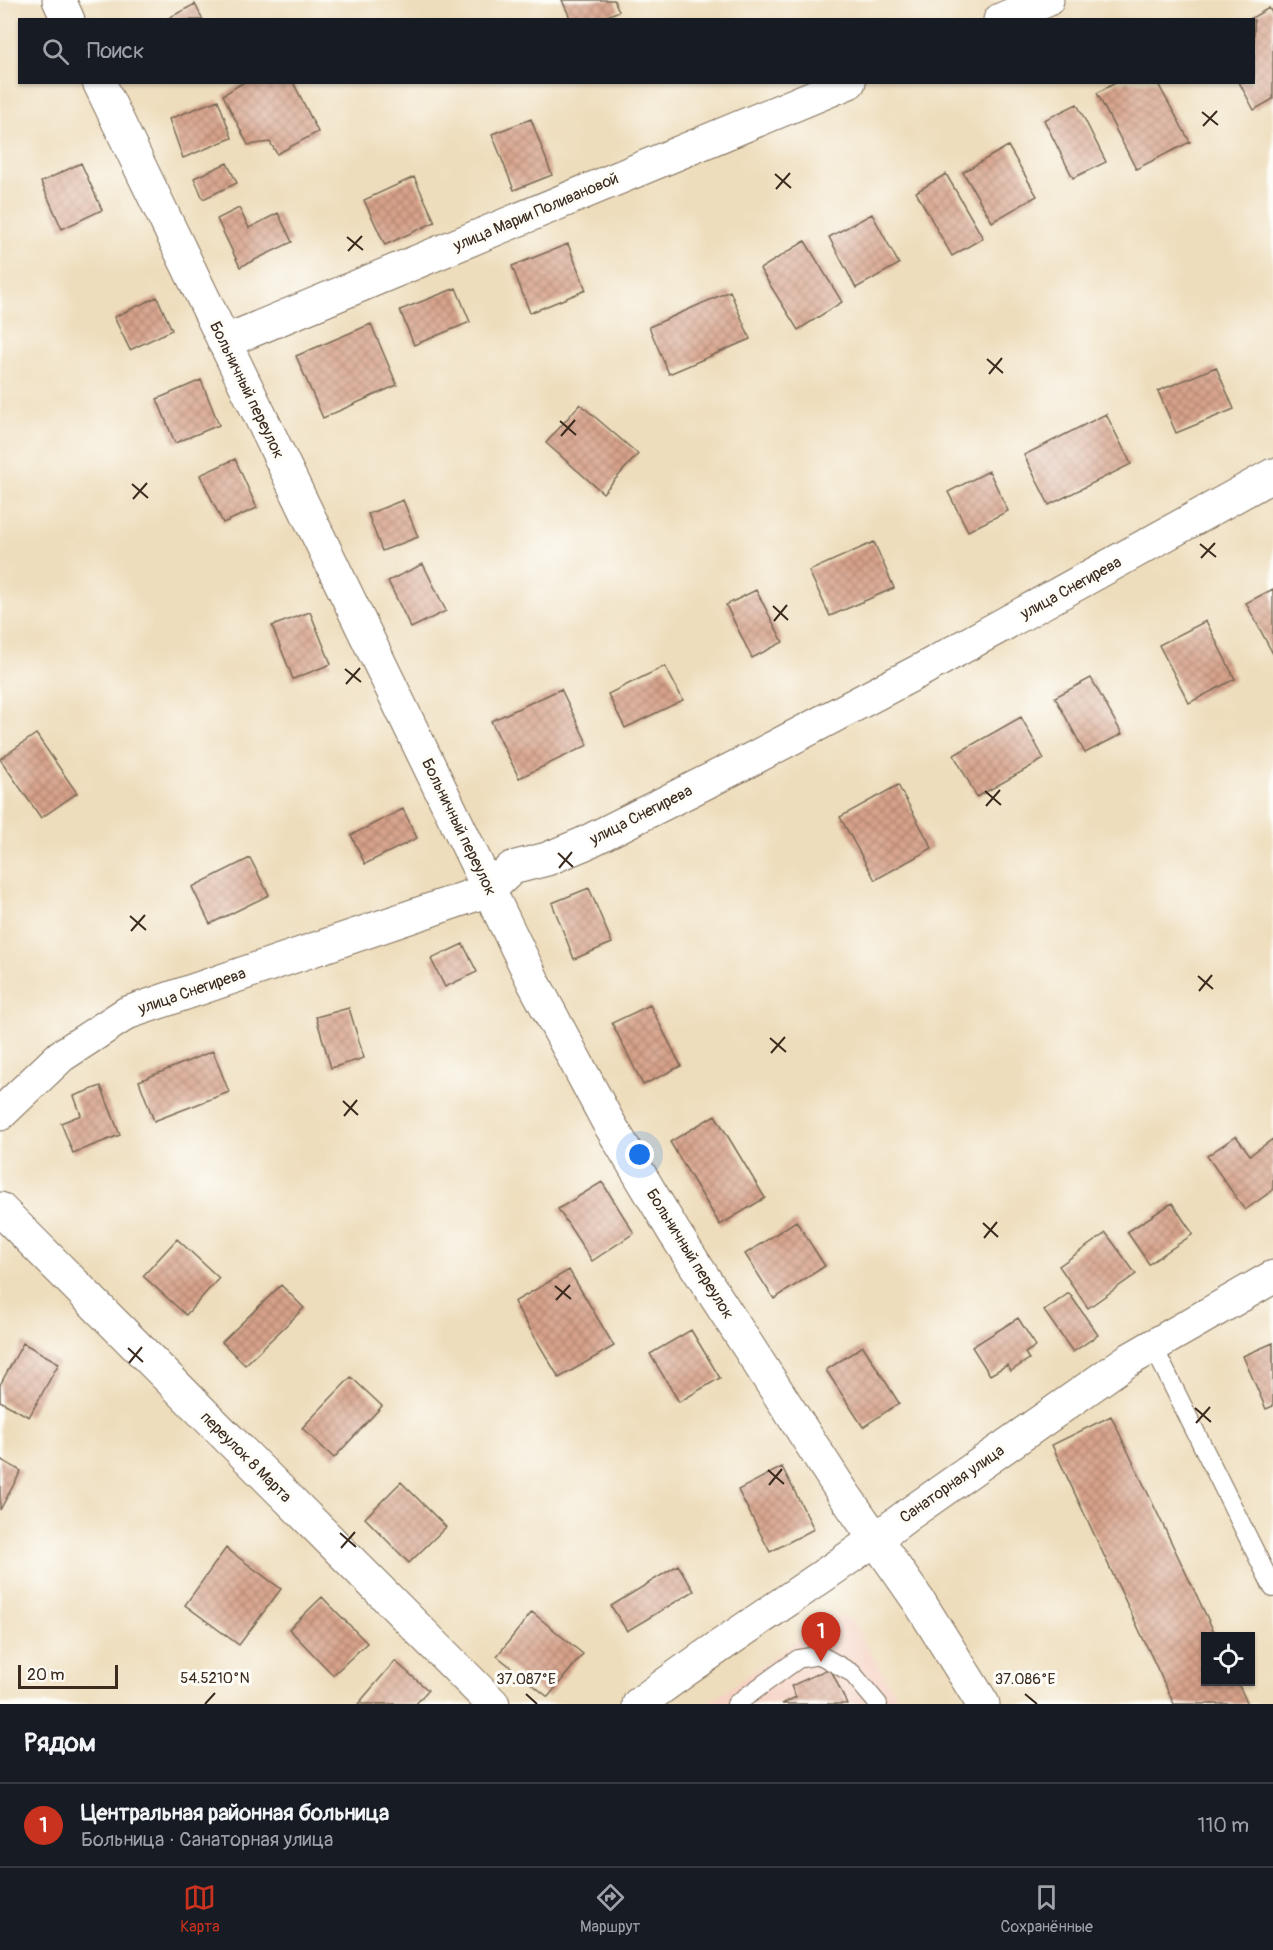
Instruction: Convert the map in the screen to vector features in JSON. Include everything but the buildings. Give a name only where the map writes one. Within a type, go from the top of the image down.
[{"type":"street","points":[[59,0],[67,18]]},
{"type":"street","points":[[1005,18],[1047,0]]},
{"type":"street","name":"Больничный переулок","points":[[100,84],[534,983],[619,1140],[674,1232],[875,1540],[920,1603],[983,1704]]},
{"type":"street","name":"улица Марии Поливановой","points":[[224,342],[844,84]]},
{"type":"street","name":"улица Снегирева","points":[[0,1114],[61,1056],[127,1013],[489,890],[512,868],[547,859],[583,844],[750,760],[923,669],[1273,475]]},
{"type":"street","name":"переулок 8 Марта","points":[[0,1209],[493,1704]]},
{"type":"street","name":"Санаторная улица","points":[[639,1704],[1127,1361],[1273,1277]]},
{"type":"lane","points":[[1153,1346],[1273,1588]]},
{"type":"lane","points":[[736,1704],[798,1659],[820,1655],[852,1673],[878,1704]]},
{"type":"shaded area","points":[[833,1615],[851,1620],[901,1704],[707,1704]]},
{"type":"place","name":"Центральная районная больница","points":[[821,1662]]}]
